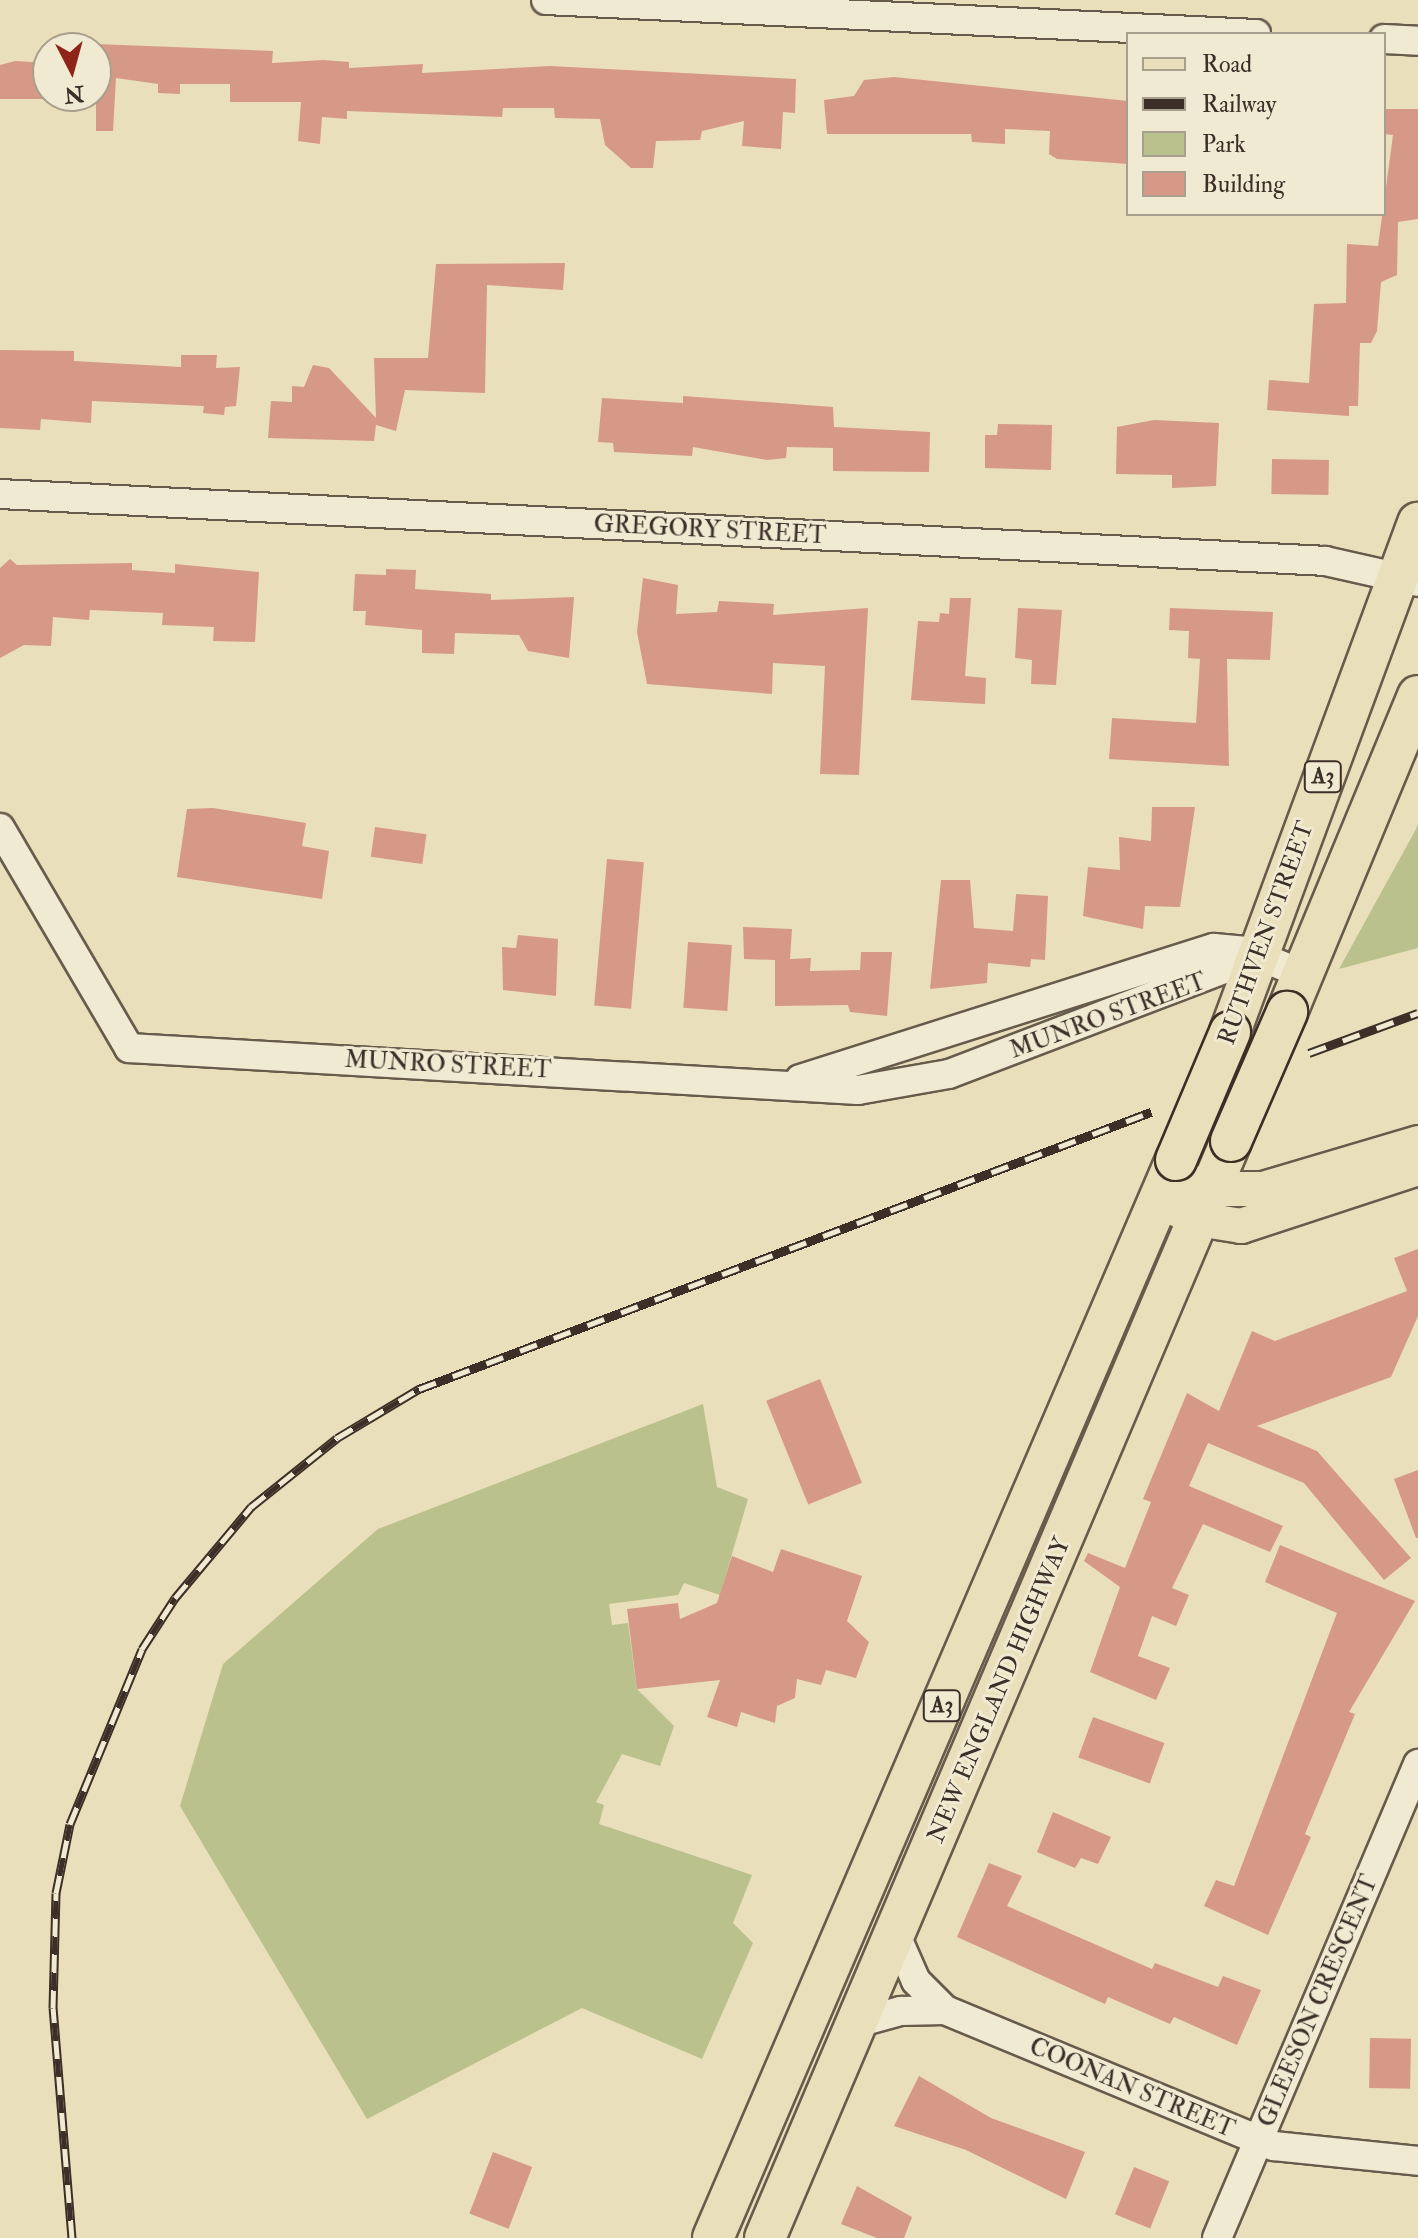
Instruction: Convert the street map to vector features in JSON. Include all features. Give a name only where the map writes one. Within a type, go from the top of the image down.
[{"type":"highway","name":"RUTHVEN STREET","points":[[1169,1178],[1230,1032],[1408,578],[1418,523]]},
{"type":"highway","name":"RUTHVEN STREET","points":[[1231,1141],[1418,696]]},
{"type":"highway","name":"NEW ENGLAND HIGHWAY","points":[[765,2238],[1231,1141]]},
{"type":"highway","name":"NEW ENGLAND HIGHWAY","points":[[713,2238],[1169,1178]]},
{"type":"highway","points":[[804,2028],[815,2012],[832,2007],[857,2023]]},
{"type":"main road","points":[[1204,1204],[1289,1184],[1418,1143]]},
{"type":"main road","points":[[1169,1178],[1239,1227],[1284,1217],[1418,1168]]},
{"type":"street","points":[[546,0],[1214,32]]},
{"type":"street","points":[[1386,39],[1418,41]]},
{"type":"street","name":"GREGORY STREET","points":[[0,494],[1325,561],[1408,578]]},
{"type":"street","name":"MUNRO STREET","points":[[0,828],[129,1048],[767,1083],[852,1067],[1205,950],[1258,956],[1302,974]]},
{"type":"street","name":"GLEESON CRESCENT","points":[[1217,2238],[1418,1764]]},
{"type":"street","name":"COONAN STREET","points":[[895,1933],[916,1981],[945,2010],[1259,2141],[1320,2156],[1418,2161]]},
{"type":"street","name":"COONAN STREET","points":[[857,2023],[901,2011],[945,2010]]},
{"type":"green space","points":[[1418,824],[1418,948],[1339,969],[1415,831]]},
{"type":"green space","points":[[703,1404],[717,1487],[748,1499],[720,1595],[684,1583],[678,1595],[609,1604],[612,1625],[628,1623],[637,1689],[674,1726],[660,1766],[622,1754],[596,1802],[604,1805],[599,1824],[752,1875],[733,1923],[753,1943],[702,2059],[582,2008],[367,2119],[180,1806],[223,1664],[378,1529]]},
{"type":"building","points":[[112,45],[273,51],[272,63],[323,60],[349,62],[349,68],[423,64],[422,73],[550,66],[796,79],[795,113],[783,112],[781,149],[742,146],[744,121],[702,131],[700,140],[656,141],[653,168],[631,168],[605,145],[600,119],[555,118],[554,108],[503,108],[502,117],[347,111],[347,119],[322,117],[320,144],[298,141],[301,102],[230,102],[230,84],[180,84],[180,94],[158,93],[158,84],[116,78],[113,131],[96,131],[96,112],[112,112]]},
{"type":"building","points":[[15,61],[32,62],[32,99],[0,99],[0,65]]},
{"type":"building","points":[[894,77],[1126,101],[1126,164],[1057,159],[1049,154],[1050,131],[1005,129],[1005,144],[972,142],[971,134],[827,134],[824,100],[854,96],[864,80]]},
{"type":"building","points":[[1386,109],[1418,109],[1418,219],[1398,222],[1397,275],[1381,282],[1377,331],[1371,343],[1360,343],[1358,406],[1349,406],[1349,416],[1267,410],[1269,380],[1309,383],[1314,304],[1346,303],[1347,244],[1378,246],[1382,216],[1386,216],[1386,187],[1393,135],[1386,134]]},
{"type":"building","points":[[565,263],[563,290],[487,285],[485,393],[405,390],[396,431],[376,425],[374,441],[268,438],[271,401],[292,402],[292,386],[304,387],[313,365],[329,368],[376,418],[374,358],[428,358],[436,264]]},
{"type":"building","points":[[0,350],[74,351],[74,361],[181,367],[181,355],[217,355],[216,368],[240,367],[236,406],[225,407],[224,415],[203,413],[204,406],[92,401],[91,423],[41,419],[40,430],[0,428]]},
{"type":"building","points":[[683,396],[833,407],[834,427],[930,432],[929,472],[833,471],[833,448],[787,447],[786,458],[767,460],[693,447],[692,456],[614,452],[613,443],[598,442],[602,398],[683,403]]},
{"type":"building","points":[[1154,420],[1219,423],[1216,486],[1172,488],[1172,475],[1116,474],[1117,427]]},
{"type":"building","points":[[998,424],[1052,425],[1051,470],[985,468],[985,435],[997,435]]},
{"type":"building","points":[[1272,459],[1329,460],[1328,495],[1271,494]]},
{"type":"building","points":[[10,559],[17,565],[132,563],[132,570],[175,573],[175,564],[259,572],[255,642],[213,641],[214,627],[162,625],[163,613],[90,610],[89,620],[53,617],[51,646],[24,645],[0,658],[0,568]]},
{"type":"building","points":[[386,569],[416,570],[415,589],[491,594],[491,600],[574,597],[569,658],[528,651],[519,635],[455,633],[454,654],[422,653],[422,630],[365,625],[366,611],[353,611],[355,574],[386,575]]},
{"type":"building","points":[[643,578],[678,585],[676,614],[717,612],[719,601],[774,604],[773,615],[868,608],[859,775],[820,774],[825,666],[773,663],[772,694],[647,684],[637,632]]},
{"type":"building","points":[[950,598],[971,598],[965,676],[986,678],[985,704],[911,700],[918,621],[939,622],[940,613],[949,614]]},
{"type":"building","points":[[1018,608],[1062,610],[1056,685],[1031,684],[1032,660],[1015,658]]},
{"type":"building","points":[[1170,608],[1273,612],[1270,660],[1227,659],[1229,766],[1109,759],[1112,718],[1196,723],[1200,659],[1188,658],[1189,631],[1169,630]]},
{"type":"building","points":[[1152,807],[1195,807],[1180,907],[1145,906],[1143,929],[1083,916],[1088,867],[1120,870],[1119,837],[1151,841]]},
{"type":"building","points":[[213,808],[306,823],[302,846],[329,851],[322,899],[177,877],[187,809]]},
{"type":"building","points":[[375,827],[426,834],[422,864],[371,857]]},
{"type":"building","points":[[607,859],[644,862],[631,1009],[594,1005]]},
{"type":"building","points":[[941,880],[970,880],[974,928],[1013,931],[1016,894],[1048,896],[1045,960],[1031,959],[1030,967],[988,963],[987,983],[930,989]]},
{"type":"building","points":[[743,927],[792,929],[790,959],[811,958],[810,971],[860,970],[861,952],[892,952],[887,1016],[850,1012],[848,1005],[775,1006],[775,960],[744,959]]},
{"type":"building","points":[[518,935],[558,939],[556,996],[503,990],[502,947],[516,948]]},
{"type":"building","points":[[688,942],[732,945],[727,1011],[683,1008]]},
{"type":"building","points":[[1418,1249],[1418,1316],[1391,1377],[1257,1426],[1317,1451],[1411,1558],[1384,1580],[1304,1483],[1208,1443],[1189,1486],[1283,1526],[1270,1552],[1203,1524],[1172,1588],[1189,1595],[1176,1626],[1152,1616],[1138,1656],[1170,1668],[1156,1700],[1090,1672],[1120,1587],[1084,1561],[1088,1553],[1125,1568],[1151,1502],[1143,1499],[1187,1393],[1219,1411],[1252,1331],[1275,1341],[1407,1291],[1394,1258]]},
{"type":"building","points":[[820,1379],[862,1483],[808,1505],[766,1401]]},
{"type":"building","points":[[1418,1470],[1418,1538],[1416,1538],[1394,1479]]},
{"type":"building","points":[[1280,1545],[1415,1601],[1349,1712],[1355,1714],[1305,1834],[1311,1837],[1268,1935],[1204,1906],[1216,1880],[1234,1886],[1337,1613],[1265,1582]]},
{"type":"building","points":[[781,1549],[862,1576],[847,1621],[869,1642],[856,1678],[826,1670],[821,1685],[797,1679],[795,1698],[777,1706],[775,1723],[741,1712],[737,1727],[707,1717],[720,1680],[637,1689],[627,1609],[678,1603],[680,1619],[717,1603],[732,1556],[773,1572]]},
{"type":"building","points":[[1093,1717],[1164,1743],[1150,1783],[1078,1757]]},
{"type":"building","points":[[1053,1812],[1111,1837],[1098,1864],[1081,1858],[1075,1868],[1037,1852]]},
{"type":"building","points":[[989,1863],[1022,1876],[1007,1906],[1152,1969],[1155,1963],[1218,1987],[1223,1976],[1261,1990],[1237,2045],[1174,2017],[1170,2024],[1108,1997],[1105,2004],[957,1937]]},
{"type":"building","points":[[1370,2038],[1411,2039],[1410,2089],[1369,2088]]},
{"type":"building","points":[[919,2076],[991,2118],[1085,2152],[1066,2199],[966,2150],[894,2126]]},
{"type":"building","points":[[493,2152],[532,2167],[509,2229],[469,2214]]},
{"type":"building","points":[[1134,2167],[1169,2181],[1150,2229],[1115,2214]]},
{"type":"building","points":[[857,2186],[912,2217],[904,2238],[877,2238],[841,2224]]},
{"type":"railway","points":[[1309,1053],[1418,1013]]},
{"type":"railway","points":[[72,2238],[53,2008],[56,1893],[70,1824],[142,1649],[175,1598],[251,1507],[337,1438],[419,1389],[1151,1112]]}]
